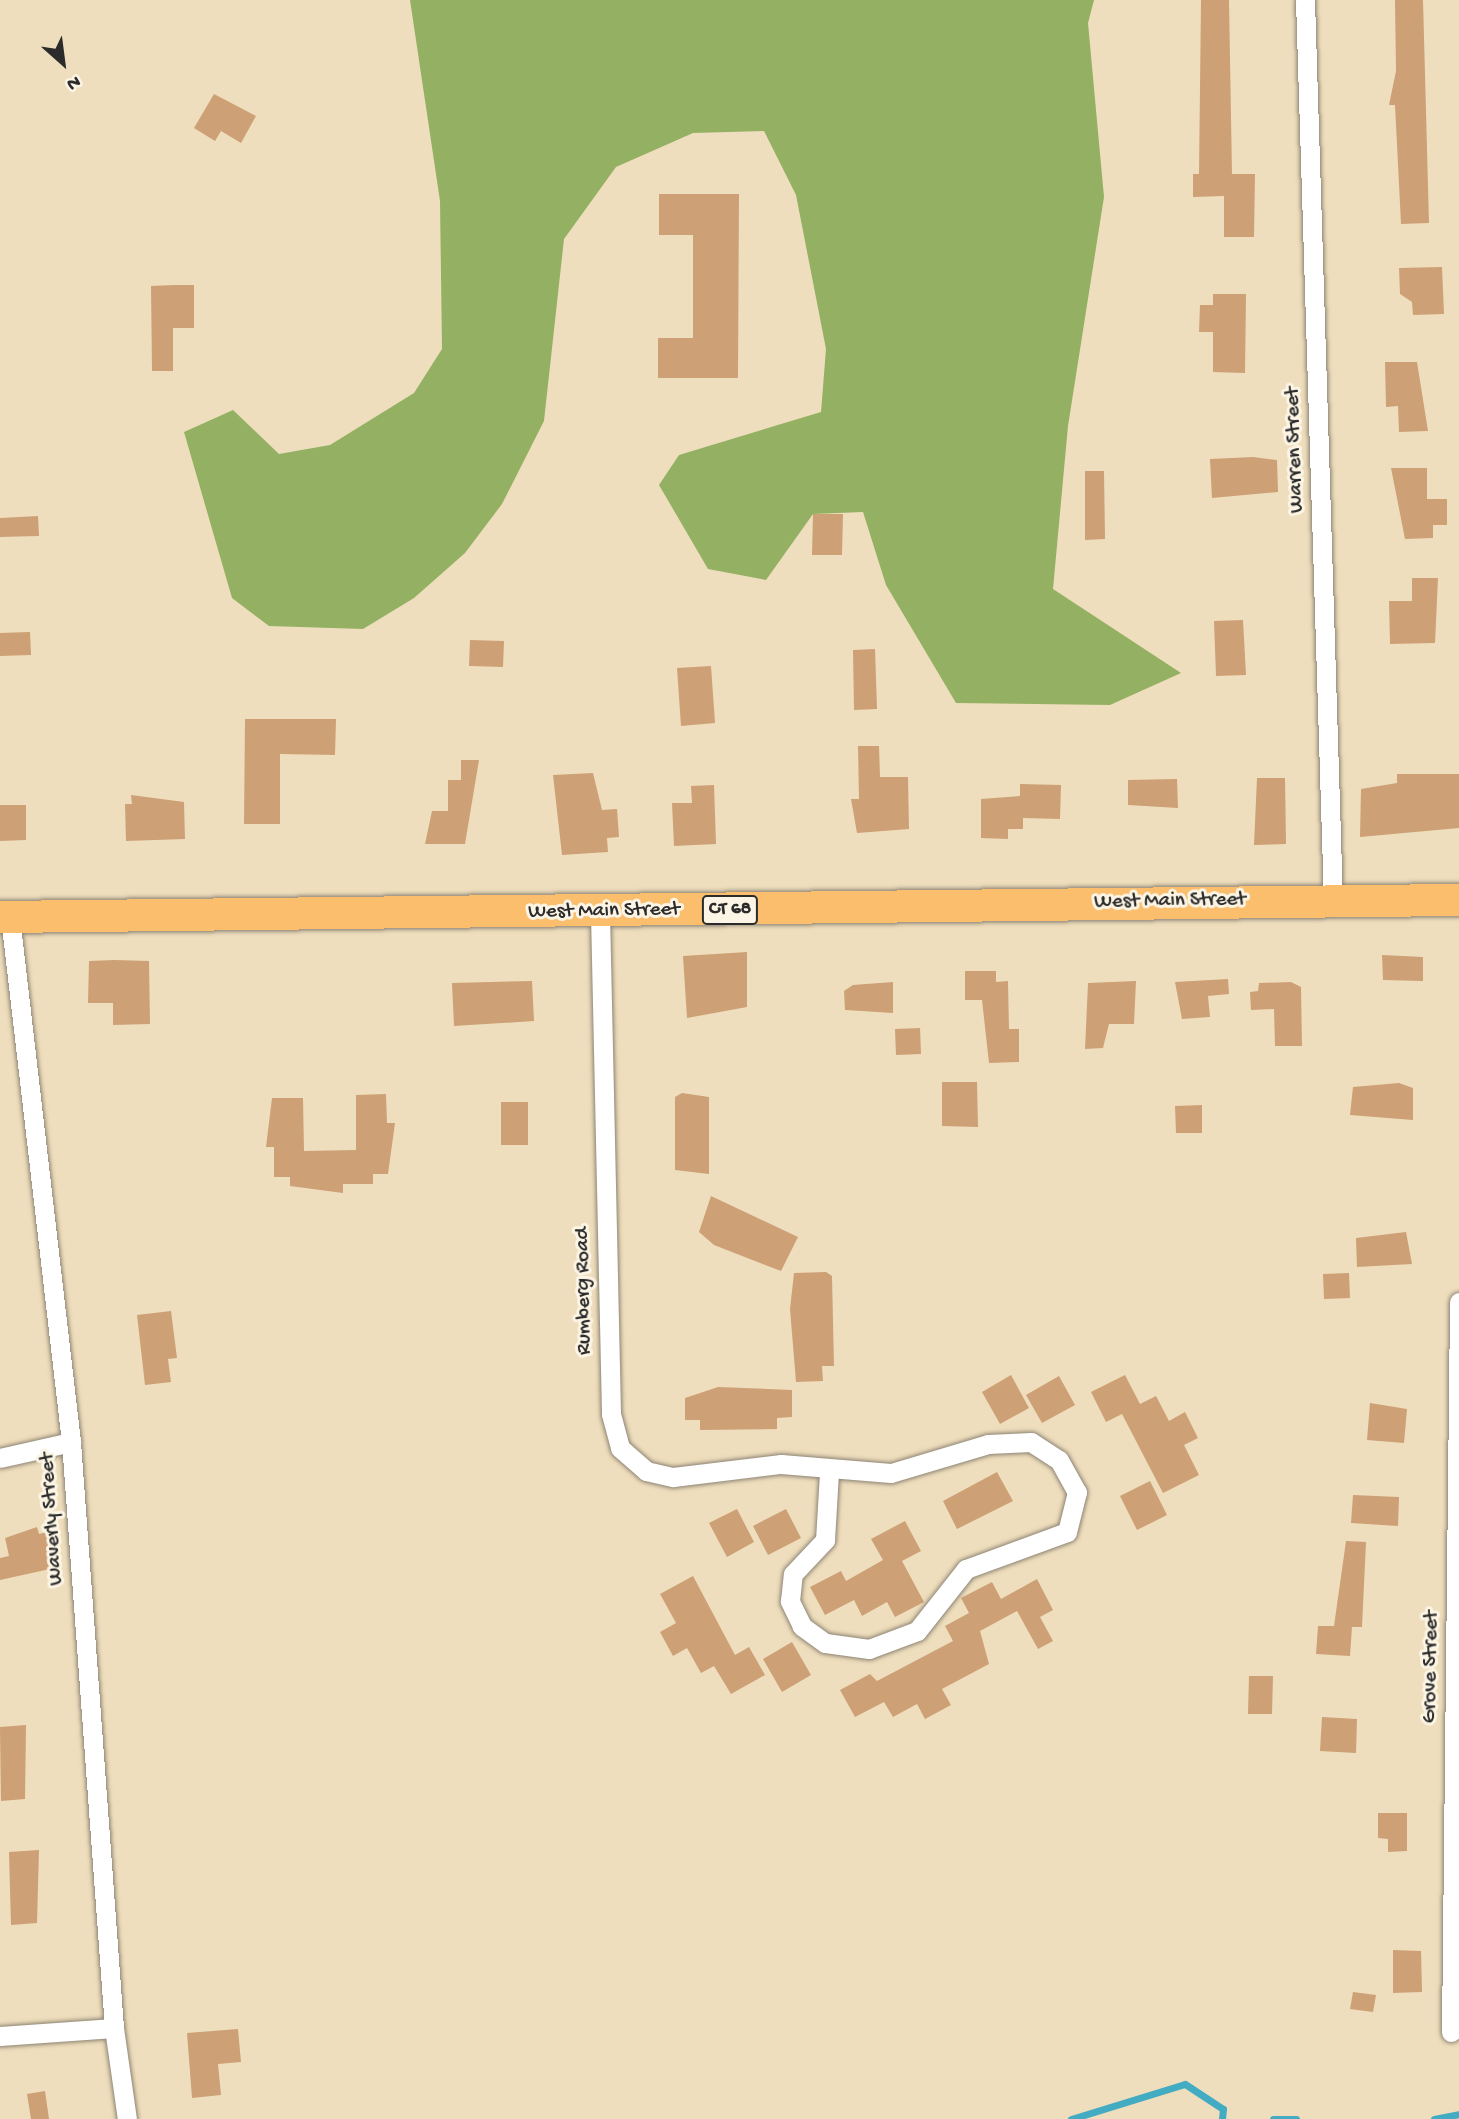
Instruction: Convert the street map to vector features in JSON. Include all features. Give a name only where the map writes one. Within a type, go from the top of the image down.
[{"type":"main road","name":"West Main Street","points":[[5,917],[600,913],[1333,899],[1459,900]]},
{"type":"street","name":"Warren Street","points":[[1305,0],[1333,899]]},
{"type":"street","name":"Rumberg Road","points":[[600,913],[611,1414],[620,1448],[646,1471],[673,1477],[781,1464],[829,1472],[891,1473],[989,1444],[1031,1442],[1059,1460],[1077,1492],[1068,1532],[966,1569],[916,1631],[869,1649],[825,1643],[802,1626],[790,1601],[793,1574],[825,1540],[829,1472]]},
{"type":"street","name":"Waverly Street","points":[[5,917],[71,1442],[114,2028],[127,2119]]},
{"type":"street","name":"Grove Street","points":[[1451,2032],[1459,1302]]},
{"type":"street","points":[[0,1458],[71,1442]]},
{"type":"street","points":[[0,2036],[114,2028]]},
{"type":"green space","points":[[410,0],[1094,0],[1088,23],[1104,197],[1068,426],[1053,589],[1181,673],[1110,705],[956,703],[886,585],[863,512],[813,514],[766,580],[708,569],[659,485],[679,455],[821,412],[826,349],[796,195],[764,131],[693,133],[616,167],[564,239],[544,421],[502,504],[465,553],[414,598],[363,629],[269,626],[232,598],[184,432],[233,410],[279,454],[330,445],[414,393],[442,349],[440,201]]},
{"type":"building","points":[[1201,0],[1229,0],[1232,174],[1255,174],[1254,237],[1224,237],[1224,196],[1193,197],[1193,174],[1199,174]]},
{"type":"building","points":[[1395,0],[1423,0],[1429,223],[1401,224],[1395,105],[1389,105],[1396,71]]},
{"type":"building","points":[[214,94],[256,116],[241,143],[221,131],[215,141],[194,128]]},
{"type":"building","points":[[659,194],[739,194],[738,378],[658,378],[658,338],[693,338],[693,235],[659,235]]},
{"type":"building","points":[[1442,267],[1444,314],[1413,315],[1412,302],[1400,294],[1399,268]]},
{"type":"building","points":[[194,285],[194,328],[173,328],[173,371],[152,371],[151,286]]},
{"type":"building","points":[[1213,294],[1246,294],[1245,373],[1213,372],[1213,332],[1199,332],[1200,305],[1213,305]]},
{"type":"building","points":[[1385,362],[1417,362],[1428,431],[1399,432],[1398,406],[1386,407]]},
{"type":"building","points":[[1253,457],[1277,460],[1278,492],[1212,498],[1210,459]]},
{"type":"building","points":[[1391,468],[1427,468],[1427,499],[1447,499],[1447,525],[1433,525],[1433,538],[1405,539]]},
{"type":"building","points":[[1085,471],[1104,471],[1105,539],[1085,540]]},
{"type":"building","points":[[813,514],[843,514],[842,555],[812,555]]},
{"type":"building","points":[[38,516],[39,536],[0,537],[0,518]]},
{"type":"building","points":[[1412,578],[1438,578],[1435,643],[1390,644],[1389,601],[1412,601]]},
{"type":"building","points":[[1243,620],[1246,675],[1216,676],[1214,621]]},
{"type":"building","points":[[30,632],[31,655],[0,656],[0,633]]},
{"type":"building","points":[[470,640],[504,641],[503,667],[469,666]]},
{"type":"building","points":[[875,649],[877,709],[854,710],[853,650]]},
{"type":"building","points":[[711,666],[715,723],[681,726],[677,668]]},
{"type":"building","points":[[245,719],[336,719],[335,755],[280,754],[280,824],[244,824]]},
{"type":"building","points":[[858,746],[879,746],[880,777],[908,777],[909,829],[857,833],[851,799],[859,799]]},
{"type":"building","points":[[461,760],[479,760],[465,844],[425,844],[432,811],[448,811],[448,780],[461,780]]},
{"type":"building","points":[[593,773],[602,810],[617,809],[619,837],[607,838],[608,852],[562,855],[553,775]]},
{"type":"building","points":[[1397,774],[1459,774],[1459,828],[1360,837],[1361,789],[1397,783]]},
{"type":"building","points":[[1257,778],[1285,778],[1286,844],[1254,845]]},
{"type":"building","points":[[1177,779],[1178,808],[1128,805],[1128,780]]},
{"type":"building","points":[[1020,784],[1061,785],[1060,819],[1023,818],[1023,829],[1008,829],[1008,839],[981,838],[981,799],[1020,796]]},
{"type":"building","points":[[714,785],[716,844],[674,846],[672,803],[692,803],[691,786]]},
{"type":"building","points":[[131,795],[184,802],[185,839],[126,841],[125,804],[132,804]]},
{"type":"building","points":[[0,805],[26,805],[26,840],[0,841]]},
{"type":"building","points":[[747,952],[747,1007],[687,1018],[683,956]]},
{"type":"building","points":[[1382,955],[1423,957],[1423,981],[1383,980]]},
{"type":"building","points":[[89,961],[149,961],[150,1024],[113,1025],[113,1003],[88,1003]]},
{"type":"building","points":[[965,971],[996,971],[996,982],[1008,981],[1009,1029],[1019,1029],[1019,1062],[989,1063],[982,1000],[965,1000]]},
{"type":"building","points":[[1228,979],[1229,994],[1208,996],[1210,1017],[1182,1019],[1175,982]]},
{"type":"building","points":[[532,981],[534,1021],[454,1026],[452,983]]},
{"type":"building","points":[[1136,981],[1134,1024],[1109,1024],[1103,1048],[1085,1049],[1088,983]]},
{"type":"building","points":[[893,982],[893,1013],[845,1010],[844,991],[853,985]]},
{"type":"building","points":[[1291,982],[1301,987],[1302,1046],[1275,1046],[1274,1009],[1251,1010],[1250,992],[1258,991],[1259,983]]},
{"type":"building","points":[[920,1028],[921,1054],[896,1055],[895,1029]]},
{"type":"building","points":[[942,1082],[977,1082],[978,1127],[942,1126]]},
{"type":"building","points":[[1399,1083],[1413,1088],[1413,1120],[1350,1115],[1353,1087]]},
{"type":"building","points":[[682,1093],[709,1097],[709,1174],[675,1170],[675,1097]]},
{"type":"building","points":[[386,1094],[387,1123],[395,1123],[388,1174],[373,1174],[373,1184],[343,1184],[343,1193],[290,1186],[290,1177],[274,1177],[274,1147],[266,1147],[272,1098],[303,1098],[304,1151],[356,1150],[356,1095]]},
{"type":"building","points":[[501,1102],[528,1102],[528,1145],[501,1145]]},
{"type":"building","points":[[1202,1105],[1202,1133],[1176,1133],[1175,1106]]},
{"type":"building","points":[[711,1196],[798,1237],[781,1271],[714,1245],[699,1232]]},
{"type":"building","points":[[1406,1232],[1412,1264],[1357,1267],[1356,1238]]},
{"type":"building","points":[[826,1272],[832,1276],[834,1366],[822,1366],[823,1381],[796,1382],[790,1309],[794,1273]]},
{"type":"building","points":[[1349,1273],[1350,1298],[1324,1299],[1323,1274]]},
{"type":"building","points":[[171,1311],[177,1358],[168,1359],[171,1382],[145,1385],[137,1315]]},
{"type":"building","points":[[1011,1375],[1029,1408],[1000,1424],[982,1392]]},
{"type":"building","points":[[1125,1375],[1140,1404],[1156,1396],[1169,1421],[1185,1412],[1198,1438],[1184,1445],[1199,1475],[1163,1493],[1122,1414],[1106,1422],[1091,1392]]},
{"type":"building","points":[[1059,1376],[1075,1405],[1042,1423],[1026,1395]]},
{"type":"building","points":[[718,1387],[792,1390],[792,1417],[777,1418],[777,1429],[700,1430],[700,1420],[685,1420],[685,1398]]},
{"type":"building","points":[[1370,1403],[1407,1409],[1404,1443],[1367,1440]]},
{"type":"building","points":[[997,1472],[1013,1501],[957,1529],[943,1501]]},
{"type":"building","points":[[1150,1481],[1167,1515],[1137,1530],[1120,1496]]},
{"type":"building","points":[[1353,1495],[1399,1497],[1398,1526],[1351,1523]]},
{"type":"building","points":[[737,1509],[754,1542],[727,1557],[709,1523]]},
{"type":"building","points":[[786,1509],[801,1538],[768,1555],[753,1526]]},
{"type":"building","points":[[905,1521],[921,1551],[902,1561],[924,1602],[895,1617],[887,1602],[862,1616],[854,1600],[825,1615],[810,1587],[841,1571],[846,1581],[883,1560],[871,1539]]},
{"type":"building","points":[[37,1527],[39,1534],[51,1531],[59,1567],[0,1580],[0,1558],[9,1556],[5,1538]]},
{"type":"building","points":[[1346,1541],[1366,1542],[1362,1627],[1352,1627],[1350,1656],[1316,1654],[1318,1626],[1334,1626]]},
{"type":"building","points":[[693,1576],[735,1655],[749,1647],[765,1675],[731,1694],[714,1666],[701,1673],[687,1648],[673,1656],[660,1632],[676,1623],[660,1594]]},
{"type":"building","points":[[1037,1579],[1053,1610],[1040,1617],[1053,1641],[1038,1649],[1017,1611],[980,1631],[989,1664],[942,1689],[951,1705],[925,1719],[917,1704],[893,1717],[884,1702],[855,1717],[840,1690],[870,1674],[877,1681],[953,1641],[945,1626],[969,1613],[961,1598],[992,1582],[1001,1599]]},
{"type":"building","points":[[792,1642],[811,1675],[782,1692],[763,1659]]},
{"type":"building","points":[[1249,1676],[1273,1676],[1272,1714],[1248,1714]]},
{"type":"building","points":[[1322,1717],[1357,1719],[1356,1753],[1320,1751]]},
{"type":"building","points":[[26,1725],[25,1799],[1,1801],[0,1727]]},
{"type":"building","points":[[1378,1813],[1407,1813],[1407,1851],[1388,1852],[1388,1839],[1378,1838]]},
{"type":"building","points":[[39,1850],[37,1923],[11,1925],[9,1852]]},
{"type":"building","points":[[1393,1950],[1421,1951],[1422,1992],[1393,1993]]},
{"type":"building","points":[[1353,1992],[1376,1995],[1373,2012],[1350,2009]]},
{"type":"building","points":[[238,2029],[241,2062],[218,2064],[221,2095],[192,2098],[187,2033]]},
{"type":"building","points":[[45,2091],[49,2119],[31,2119],[27,2094]]},
{"type":"waterway","points":[[1071,2119],[1185,2084],[1223,2109],[1222,2119]]},
{"type":"waterway","points":[[1434,2119],[1459,2114]]},
{"type":"waterway","points":[[1273,2119],[1296,2119]]}]
